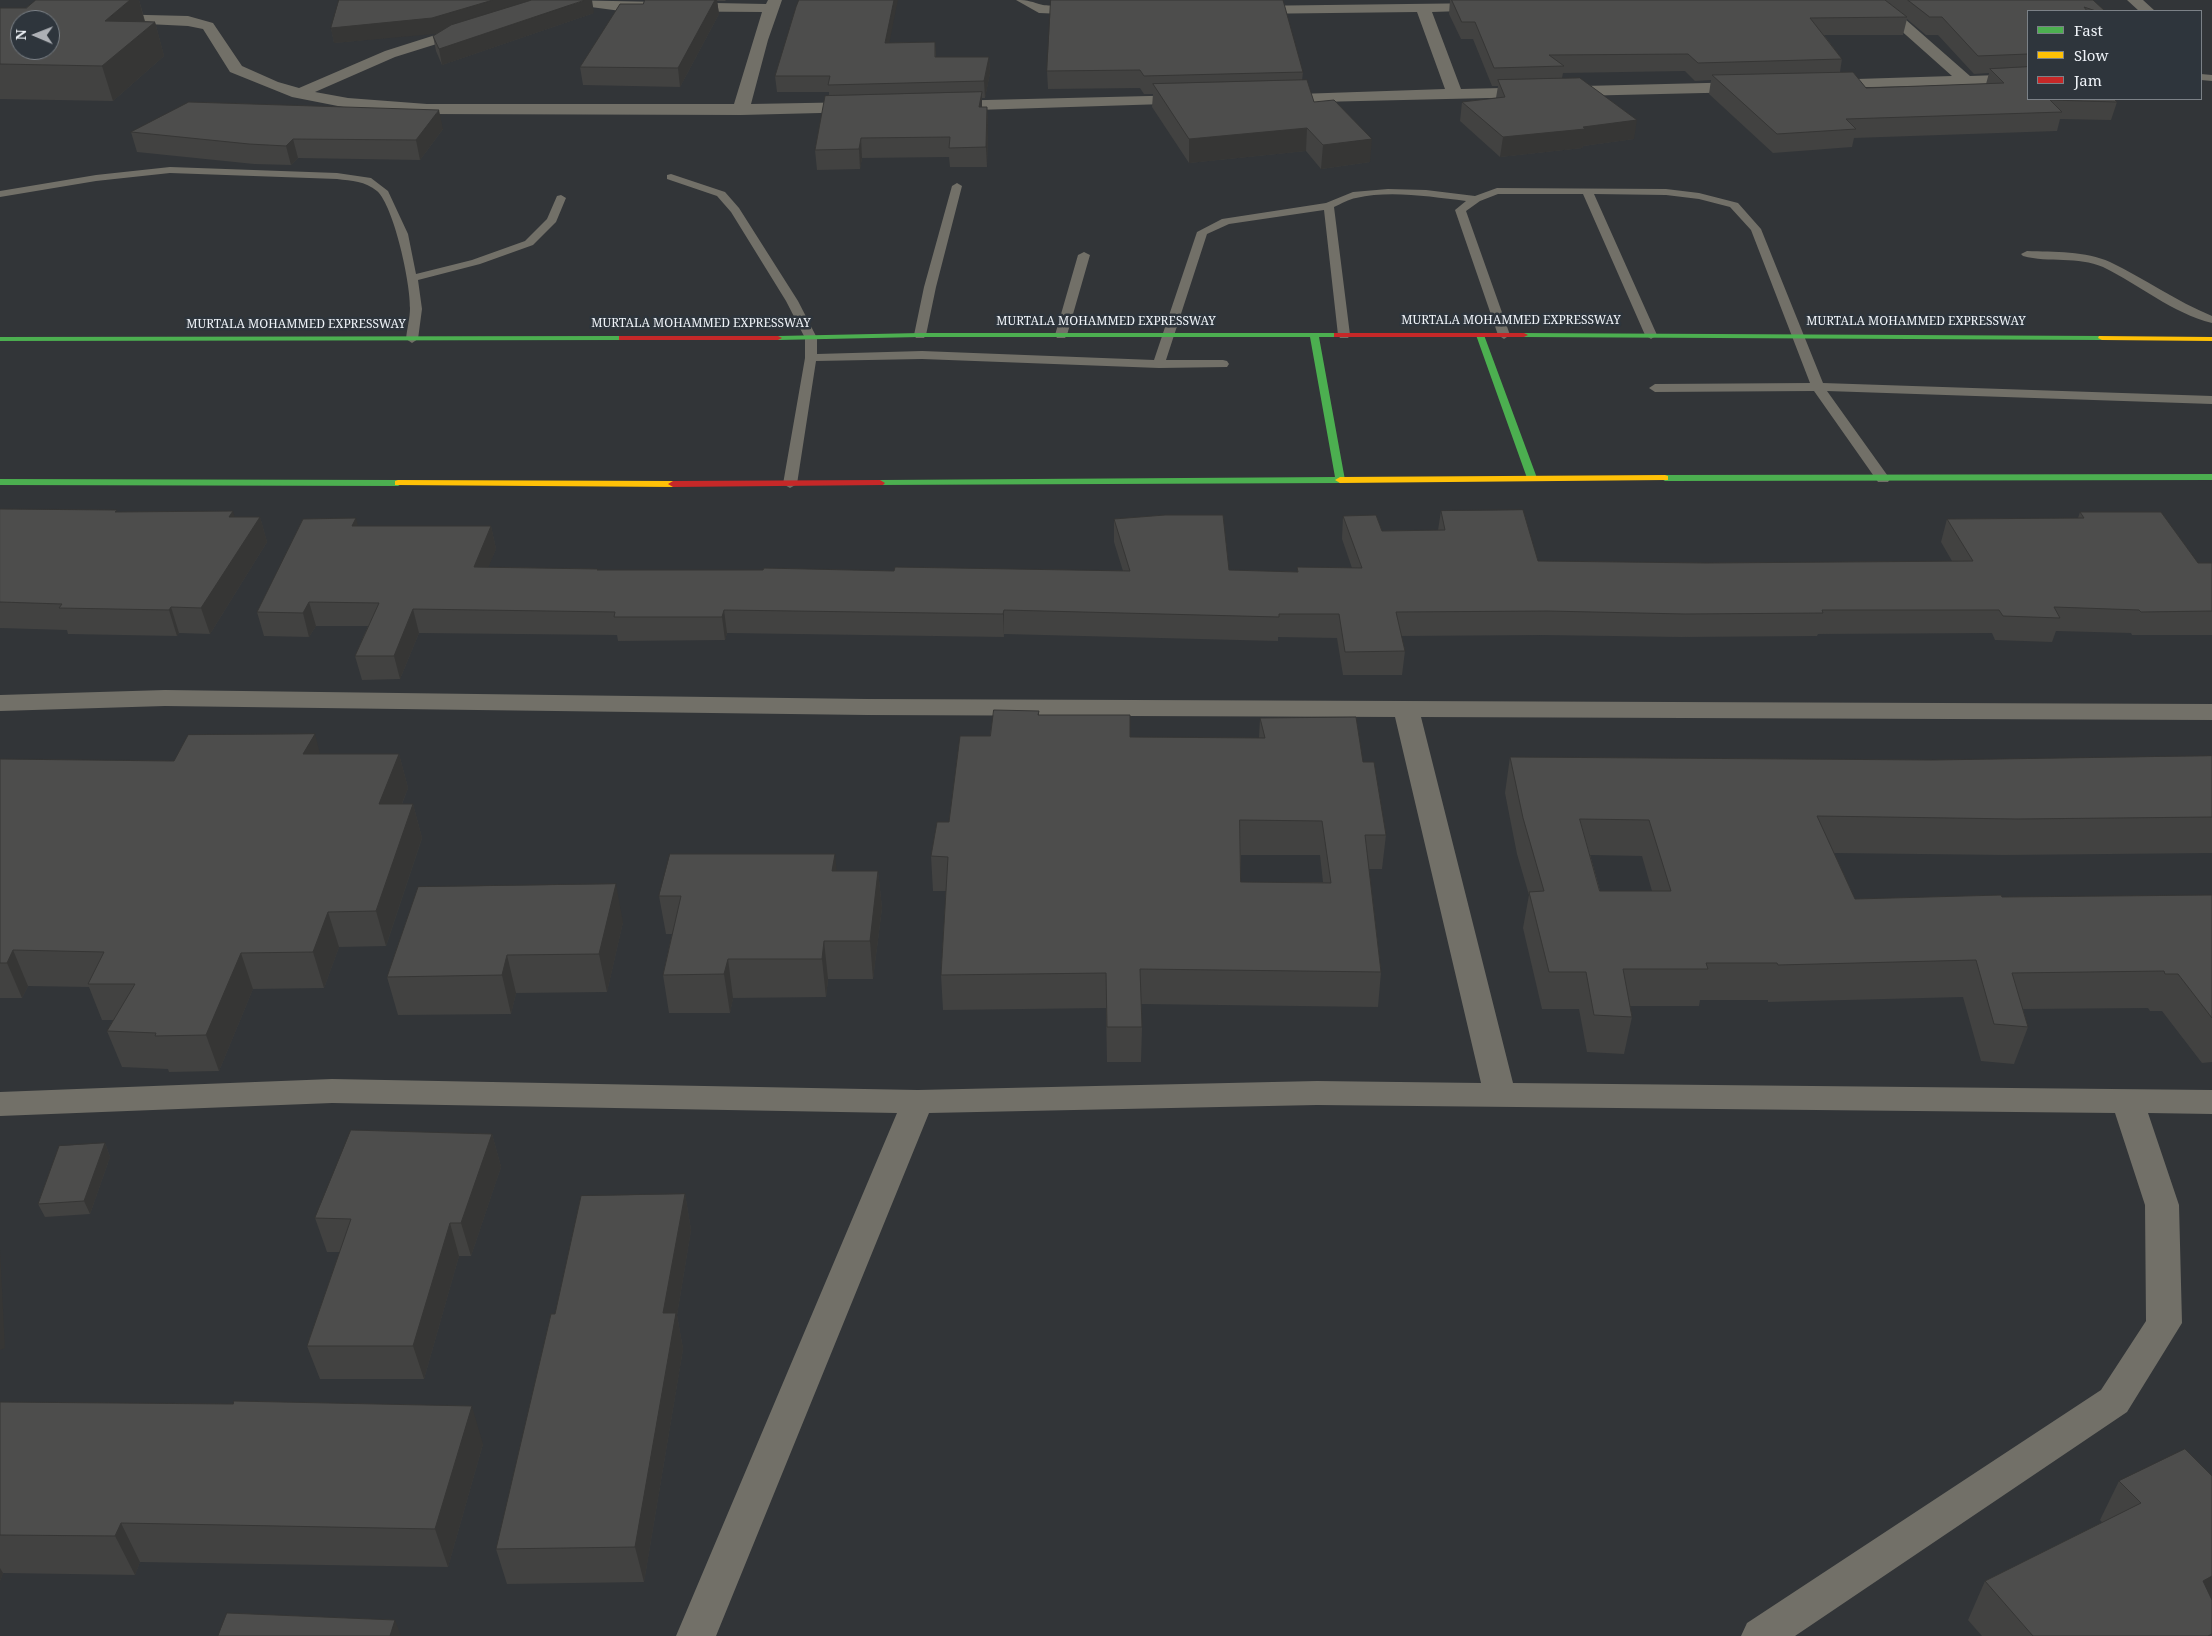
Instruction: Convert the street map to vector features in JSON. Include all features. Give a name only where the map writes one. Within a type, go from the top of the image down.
[{"type":"main road","name":"MURTALA MOHAMMED EXPRESSWAY","points":[[0,340],[811,338],[920,335],[1799,335],[2212,338]]},
{"type":"main road","points":[[1314,335],[1340,480]]},
{"type":"main road","points":[[1480,335],[1532,478]]},
{"type":"main road","points":[[0,482],[790,484],[1532,478],[2212,477]]},
{"type":"street","points":[[568,0],[621,7],[774,4],[759,41],[754,67],[741,110]]},
{"type":"street","points":[[1023,0],[1039,9],[1106,11]]},
{"type":"street","points":[[1870,0],[1884,8],[1965,80]]},
{"type":"street","points":[[2134,0],[2147,10]]},
{"type":"street","points":[[1235,10],[1501,7]]},
{"type":"street","points":[[1423,8],[1455,94]]},
{"type":"street","points":[[89,18],[188,21],[208,26],[229,56],[236,70],[258,81],[298,94],[332,102],[394,108],[741,110],[880,107]]},
{"type":"street","points":[[298,94],[390,54],[482,26]]},
{"type":"street","points":[[1810,85],[2027,79]]},
{"type":"street","points":[[1259,99],[1761,87]]},
{"type":"street","points":[[930,106],[1209,100]]},
{"type":"street","points":[[0,703],[165,698],[867,707],[2212,712]]},
{"type":"street","points":[[1406,709],[1500,1095]]},
{"type":"street","points":[[0,1104],[332,1091],[918,1102],[1316,1093],[2212,1102]]},
{"type":"street","points":[[696,1636],[918,1102]]},
{"type":"street","points":[[1761,1636],[2114,1401],[2164,1323],[2162,1205],[2128,1102]]},
{"type":"lane","points":[[0,194],[96,178],[170,170],[337,176],[367,180],[383,191],[403,234],[416,309],[412,339]]},
{"type":"lane","points":[[671,177],[721,194],[735,210],[792,301],[811,338],[811,358],[790,484]]},
{"type":"lane","points":[[920,335],[930,287],[957,186]]},
{"type":"lane","points":[[1587,190],[1651,335]]},
{"type":"lane","points":[[1504,335],[1460,210],[1476,199],[1497,191],[1587,190],[1666,192],[1699,196],[1734,205],[1756,229],[1818,387],[1883,478]]},
{"type":"lane","points":[[1158,364],[1166,335],[1202,232],[1226,221],[1329,206],[1353,195],[1388,192],[1426,192],[1476,199]]},
{"type":"lane","points":[[412,278],[476,262],[529,243],[552,220],[561,198]]},
{"type":"lane","points":[[1329,206],[1344,335]]},
{"type":"lane","points":[[2027,254],[2074,257],[2105,264],[2180,307],[2212,320]]},
{"type":"lane","points":[[1061,335],[1084,255]]},
{"type":"lane","points":[[811,358],[922,355],[1158,364],[1223,364]]},
{"type":"lane","points":[[1655,388],[1818,387],[2212,400]]},
{"type":"building","points":[[36,0],[130,0],[105,21],[155,22],[102,66],[0,64],[0,8],[26,8]]},
{"type":"building","points":[[339,0],[493,0],[432,18],[331,28]]},
{"type":"building","points":[[532,0],[585,0],[439,49],[433,36],[451,25]]},
{"type":"building","points":[[645,0],[715,0],[678,68],[580,67],[620,4],[643,4]]},
{"type":"building","points":[[799,0],[894,0],[885,43],[935,42],[935,57],[989,57],[984,81],[828,85],[830,76],[775,76]]},
{"type":"building","points":[[1051,0],[1283,0],[1303,72],[1144,76],[1140,70],[1047,71]]},
{"type":"building","points":[[1452,0],[1885,0],[1907,17],[1810,18],[1842,59],[1698,63],[1688,54],[1549,55],[1564,66],[1494,68],[1475,22],[1462,22]]},
{"type":"building","points":[[1908,0],[2093,0],[2104,10],[2093,10],[2084,7],[2086,10],[2027,10],[2027,54],[1978,56],[1942,17],[1930,17]]},
{"type":"building","points":[[2027,67],[2027,100],[2050,100],[2062,112],[1846,119],[1856,129],[1777,134],[1712,75],[1853,72],[1866,88],[2004,83],[1990,69]]},
{"type":"building","points":[[1580,78],[1637,120],[1583,127],[1585,129],[1503,137],[1462,102],[1505,97],[1498,80]]},
{"type":"building","points":[[1307,80],[1314,102],[1334,100],[1372,139],[1323,145],[1307,128],[1189,139],[1153,84]]},
{"type":"building","points":[[982,92],[979,107],[987,107],[986,147],[949,148],[950,137],[861,138],[859,149],[815,150],[825,96]]},
{"type":"building","points":[[2050,100],[2115,100],[2117,102]]},
{"type":"building","points":[[189,102],[439,110],[416,140],[293,139],[286,146],[131,132]]},
{"type":"building","points":[[0,509],[117,510],[115,512],[233,511],[229,517],[260,517],[201,608],[171,607],[169,610],[59,608],[62,604],[0,602]]},
{"type":"building","points":[[1523,510],[1538,561],[1706,563],[1973,561],[1947,519],[2084,518],[2080,512],[2161,512],[2198,563],[2212,563],[2212,611],[2141,612],[2139,610],[2054,607],[2060,618],[2003,616],[1999,610],[1822,610],[1823,613],[1685,614],[1547,611],[1396,612],[1405,651],[1345,652],[1339,614],[1279,614],[1279,617],[1004,610],[1003,614],[724,610],[722,617],[614,617],[615,612],[413,609],[394,656],[355,656],[379,603],[309,602],[303,613],[257,612],[303,519],[356,518],[352,526],[491,526],[474,567],[597,570],[763,570],[764,568],[894,571],[895,567],[1130,571],[1114,519],[1165,515],[1223,515],[1229,570],[1298,572],[1297,567],[1362,568],[1343,516],[1376,515],[1382,531],[1445,530],[1441,511]]},
{"type":"building","points":[[994,710],[1039,711],[1038,715],[1130,715],[1130,737],[1265,738],[1260,718],[1356,717],[1363,762],[1374,762],[1386,835],[1365,835],[1381,972],[1140,969],[1142,1027],[1107,1027],[1106,973],[941,975],[948,857],[931,856],[937,822],[949,822],[960,736],[990,736]],"holes":[[[1240,820],[1322,821],[1331,883],[1241,882]]]},
{"type":"building","points":[[315,734],[303,754],[399,754],[379,804],[413,804],[376,911],[328,912],[313,952],[241,953],[206,1035],[155,1036],[156,1033],[107,1031],[135,984],[88,984],[104,952],[13,950],[7,963],[0,963],[0,759],[174,761],[188,735]]},
{"type":"building","points":[[2212,756],[2212,817],[2017,819],[1817,816],[1855,899],[2001,895],[2002,897],[2212,895],[2212,1018],[2178,974],[2165,974],[2164,971],[2012,973],[2028,1027],[1994,1024],[1976,960],[1778,965],[1777,963],[1706,963],[1708,969],[1623,969],[1632,1017],[1594,1015],[1586,972],[1549,972],[1529,892],[1544,891],[1523,818],[1510,757],[1932,760]],"holes":[[[1580,819],[1649,820],[1671,891],[1600,891]]]},
{"type":"building","points":[[670,854],[835,854],[832,871],[878,871],[870,941],[824,941],[822,959],[728,959],[724,974],[663,975],[681,896],[659,896]]},
{"type":"building","points":[[616,884],[599,954],[507,955],[502,975],[387,977],[418,887]]},
{"type":"building","points":[[351,1130],[492,1134],[461,1223],[450,1223],[413,1346],[307,1346],[351,1219],[315,1218]]},
{"type":"building","points":[[105,1143],[84,1201],[38,1204],[59,1146]]},
{"type":"building","points":[[685,1194],[663,1313],[676,1313],[635,1547],[496,1549],[551,1314],[555,1314],[581,1196]]},
{"type":"building","points":[[234,1401],[472,1406],[435,1529],[121,1523],[115,1536],[0,1535],[0,1402],[233,1404]]},
{"type":"building","points":[[2185,1449],[2212,1476],[2212,1576],[2203,1581],[2212,1600],[2212,1634],[2208,1636],[2033,1636],[1985,1581],[2141,1503],[2119,1481]]},
{"type":"building","points":[[227,1613],[395,1620],[390,1636],[218,1636]]},
{"type":"traffic: fast","points":[[778,338],[920,335],[1337,335]]},
{"type":"traffic: fast","points":[[1314,335],[1340,480]]},
{"type":"traffic: fast","points":[[1480,335],[1532,478]]},
{"type":"traffic: fast","points":[[1524,335],[2102,338]]},
{"type":"traffic: fast","points":[[0,339],[622,338]]},
{"type":"traffic: fast","points":[[1665,478],[2212,477]]},
{"type":"traffic: fast","points":[[880,483],[1340,480]]},
{"type":"traffic: fast","points":[[0,482],[398,483]]},
{"type":"traffic: slow","points":[[2102,338],[2212,339]]},
{"type":"traffic: slow","points":[[1340,480],[1665,478]]},
{"type":"traffic: slow","points":[[398,483],[673,484]]},
{"type":"traffic: jam","points":[[1337,335],[1524,335]]},
{"type":"traffic: jam","points":[[622,338],[778,338]]},
{"type":"traffic: jam","points":[[673,484],[880,483]]}]
